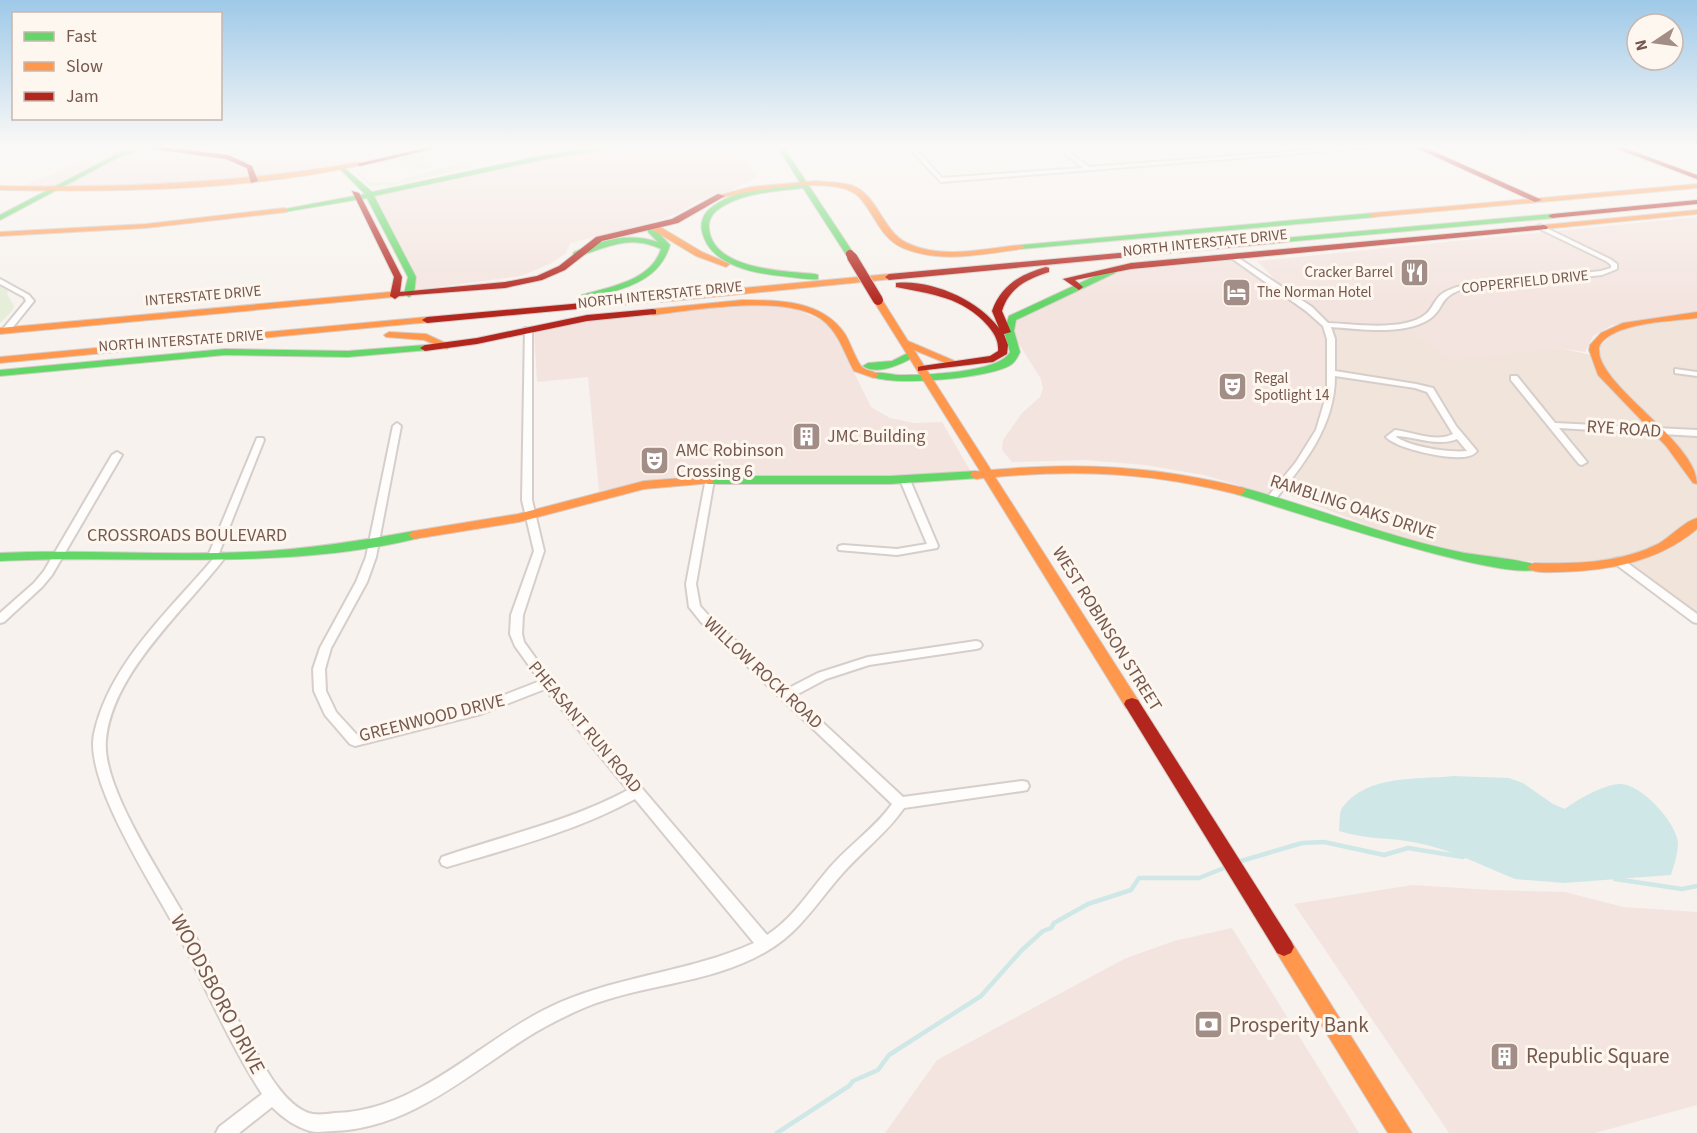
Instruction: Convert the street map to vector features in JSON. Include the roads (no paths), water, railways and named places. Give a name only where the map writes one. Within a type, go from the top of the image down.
[{"type":"main road","points":[[0,208],[19,198]]},
{"type":"main road","points":[[0,218],[37,198]]},
{"type":"main road","points":[[0,229],[88,226],[178,219],[343,198]]},
{"type":"main road","points":[[0,234],[66,232],[171,224],[270,213],[348,198]]},
{"type":"main road","points":[[364,198],[398,277],[402,295]]},
{"type":"main road","name":"NORTH INTERSTATE DRIVE","points":[[402,295],[519,283],[557,270],[569,263],[588,243],[682,218],[719,198]]},
{"type":"main road","points":[[739,198],[730,200],[709,213],[704,226],[712,246],[725,257],[753,266],[816,277]]},
{"type":"main road","name":"WEST ROBINSON STREET","points":[[814,198],[1401,1133]]},
{"type":"main road","name":"NORTH INTERSTATE DRIVE","points":[[863,198],[895,241],[913,249],[940,253],[1570,198]]},
{"type":"main road","points":[[1529,198],[1536,201]]},
{"type":"main road","points":[[0,351],[1677,198]]},
{"type":"main road","points":[[0,360],[1697,202]]},
{"type":"main road","name":"NORTH INTERSTATE DRIVE","points":[[855,359],[868,366],[891,371],[924,373],[978,371],[1002,366],[1016,352],[1008,335],[1008,325],[1017,315],[1079,287],[1067,279],[1138,265],[1697,212]]},
{"type":"main road","points":[[651,227],[699,254],[724,263],[753,270],[816,277]]},
{"type":"main road","points":[[580,298],[644,275],[660,264],[667,250],[663,240],[651,227]]},
{"type":"main road","points":[[578,254],[594,245],[623,239],[648,241],[667,250]]},
{"type":"main road","points":[[1008,335],[1001,324],[998,307],[1002,294],[1015,283],[1048,270],[1141,253]]},
{"type":"main road","points":[[850,280],[937,291],[964,301],[978,309],[991,322],[1004,343],[1004,350],[993,359],[924,373]]},
{"type":"main road","name":"INTERSTATE DRIVE","points":[[3,331],[402,295]]},
{"type":"main road","name":"NORTH INTERSTATE DRIVE","points":[[0,373],[225,352],[366,353],[447,346],[607,315],[745,303],[777,303],[804,309],[826,318],[838,330],[855,359],[858,369],[873,376],[893,378],[924,373]]},
{"type":"main road","points":[[1697,315],[1626,325],[1604,335],[1594,345],[1594,356],[1602,373],[1658,431],[1689,467],[1697,480]]},
{"type":"main road","points":[[238,337],[416,336],[430,338],[447,346]]},
{"type":"main road","points":[[408,348],[420,342],[416,336]]},
{"type":"main road","name":"NORTH INTERSTATE DRIVE","points":[[366,353],[447,346]]},
{"type":"main road","points":[[868,366],[894,364],[909,348],[940,359],[968,363]]},
{"type":"main road","name":"RAMBLING OAKS DRIVE","points":[[989,476],[1038,470],[1115,468],[1194,479],[1271,500],[1402,544],[1506,564],[1584,566],[1642,556],[1673,543],[1684,536],[1697,522]]},
{"type":"main road","name":"CROSSROADS BOULEVARD","points":[[0,557],[60,553],[276,555],[532,519],[627,488],[666,482],[708,485],[906,485],[968,474],[989,476]]},
{"type":"street","name":"COPPERFIELD DRIVE","points":[[1326,325],[1386,326],[1412,323],[1428,317],[1440,297],[1459,288],[1602,273],[1612,271],[1615,267],[1608,260],[1540,227]]},
{"type":"street","points":[[1236,256],[1309,309],[1326,325],[1331,339],[1331,393],[1320,430],[1306,455],[1271,500]]},
{"type":"street","points":[[0,281],[19,301],[3,331]]},
{"type":"street","name":"PHEASANT RUN ROAD","points":[[528,330],[527,500],[539,551],[520,604],[516,634],[523,651],[547,683],[765,944]]},
{"type":"street","points":[[1678,371],[1697,374]]},
{"type":"street","points":[[1331,377],[1421,394],[1437,401],[1458,435],[1470,447],[1470,453],[1457,454],[1407,446],[1393,441],[1390,437],[1400,433],[1444,440],[1453,439],[1458,435]]},
{"type":"street","points":[[1514,378],[1582,462]]},
{"type":"street","name":"RYE ROAD","points":[[1551,424],[1697,433]]},
{"type":"street","points":[[373,543],[397,426]]},
{"type":"street","name":"WOODSBORO DRIVE","points":[[260,440],[217,556],[117,685],[102,723],[99,740],[100,762],[109,787],[136,843],[181,924],[245,1051],[273,1096],[297,1117],[310,1123],[345,1125],[380,1119],[415,1103],[549,1016],[583,1000],[620,988],[714,966],[765,944],[781,934],[844,861],[890,819],[900,803]]},
{"type":"street","points":[[0,619],[38,585],[60,553],[117,455]]},
{"type":"street","name":"WILLOW ROCK ROAD","points":[[708,485],[690,584],[695,607],[900,803]]},
{"type":"street","points":[[843,548],[897,552],[933,546],[906,485]]},
{"type":"street","name":"GREENWOOD DRIVE","points":[[373,543],[361,584],[333,631],[320,659],[319,679],[324,700],[341,729],[355,741],[477,711],[547,683]]},
{"type":"street","points":[[1618,561],[1697,619]]},
{"type":"street","points":[[786,695],[822,676],[868,661],[976,645]]},
{"type":"street","points":[[900,803],[1022,786]]},
{"type":"street","points":[[447,861],[569,825],[638,791]]},
{"type":"street","points":[[225,1133],[273,1096]]},
{"type":"water","points":[[1453,776],[1509,778],[1523,783],[1553,804],[1565,809],[1598,790],[1619,784],[1628,785],[1656,805],[1676,835],[1677,851],[1671,875],[1564,883],[1515,879],[1431,846],[1339,831],[1342,808],[1352,797],[1365,789],[1393,781]]},
{"type":"waterway","points":[[1241,861],[1302,843],[1324,842],[1384,855],[1408,848],[1463,857]]},
{"type":"waterway","points":[[777,1133],[849,1086],[853,1081],[878,1070],[889,1055],[981,996],[1022,950],[1043,931],[1051,928],[1054,923],[1088,904],[1131,890],[1139,878],[1199,878],[1224,868]]},
{"type":"waterway","points":[[1615,879],[1682,889],[1697,886]]},
{"type":"place","name":"Cracker Barrel","points":[[1414,272]]},
{"type":"place","name":"The Norman Hotel","points":[[1236,292]]},
{"type":"place","name":"Regal Spotlight 14","points":[[1233,387]]},
{"type":"place","name":"JMC Building","points":[[806,436]]},
{"type":"place","name":"AMC Robinson Crossing 6","points":[[655,460]]},
{"type":"place","name":"Prosperity Bank","points":[[1208,1025]]},
{"type":"place","name":"Republic Square","points":[[1505,1056]]}]
